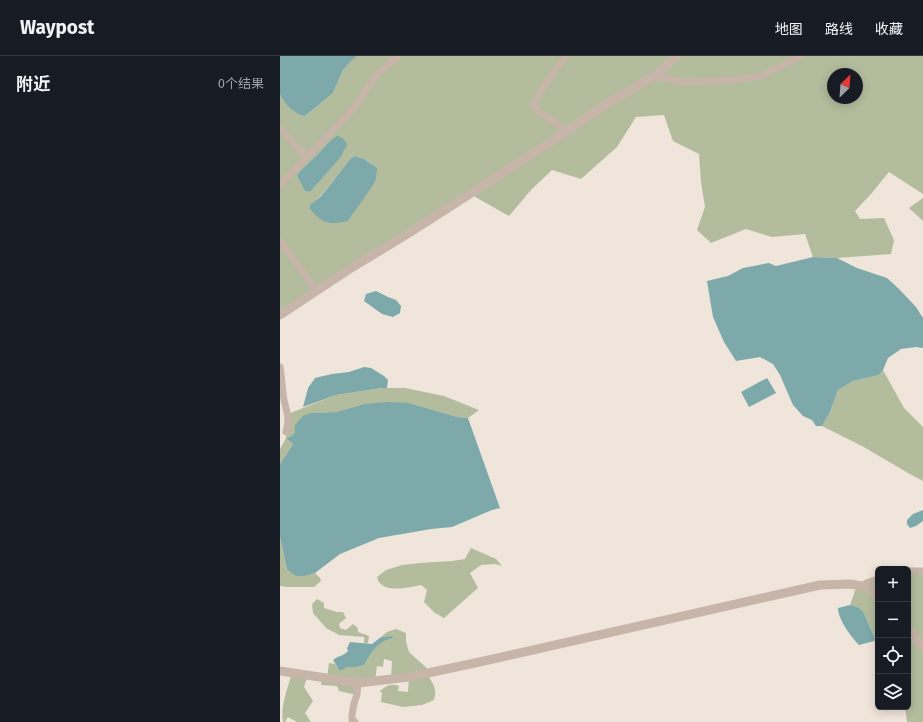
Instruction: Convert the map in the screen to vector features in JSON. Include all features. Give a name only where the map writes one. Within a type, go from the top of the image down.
[{"type":"street","points":[[280,185],[354,108],[377,74],[398,56]]},
{"type":"street","points":[[565,132],[559,125],[539,112],[534,105],[548,80],[566,56]]},
{"type":"street","points":[[280,315],[608,103],[658,74],[676,56]]},
{"type":"street","points":[[652,77],[683,82],[733,80],[762,76],[801,56]]},
{"type":"street","points":[[280,128],[307,157]]},
{"type":"street","points":[[280,240],[318,291]]},
{"type":"street","points":[[280,367],[284,399],[288,414],[286,432]]},
{"type":"street","points":[[911,571],[923,571]]},
{"type":"street","points":[[866,583],[875,580]]},
{"type":"street","points":[[280,671],[358,683],[409,677],[820,585],[850,584],[868,587],[875,594]]},
{"type":"street","points":[[911,633],[923,647]]},
{"type":"street","points":[[352,721],[358,683]]},
{"type":"green space","points":[[357,56],[923,56],[923,194],[889,172],[855,211],[860,219],[884,218],[894,240],[891,254],[837,258],[813,257],[805,234],[772,237],[746,229],[711,243],[697,230],[705,207],[699,154],[673,141],[664,115],[636,117],[617,147],[581,179],[552,170],[531,190],[509,216],[470,194],[280,315],[280,95],[283,100],[305,116],[333,93],[343,70]],"holes":[[[329,142],[345,149],[341,157],[312,190],[308,192],[305,191],[297,176],[298,173]],[[355,156],[372,164],[362,200],[348,221],[313,203],[351,158]]]},
{"type":"green space","points":[[923,198],[923,221],[909,208]]},
{"type":"green space","points":[[883,370],[904,408],[923,427],[923,481],[862,446],[822,426],[830,412],[838,390],[853,381],[879,375]]},
{"type":"green space","points":[[382,388],[405,388],[444,396],[479,410],[468,418],[457,417],[409,403],[364,404],[336,412],[311,413],[292,436],[286,438],[288,414],[336,395]]},
{"type":"green space","points":[[286,438],[293,444],[280,464],[280,449]]},
{"type":"green space","points":[[280,537],[287,569],[305,576],[315,573],[321,581],[314,587],[280,586]]},
{"type":"green space","points":[[471,548],[496,559],[502,566],[495,564],[481,565],[470,573],[478,588],[444,618],[435,613],[424,602],[427,590],[421,585],[394,589],[384,586],[378,581],[377,577],[386,570],[402,565],[465,559]]},
{"type":"green space","points":[[911,571],[923,571],[923,722],[907,722],[905,710],[911,710]]},
{"type":"green space","points":[[875,580],[874,641],[874,637],[864,613],[850,605],[857,585]]},
{"type":"green space","points":[[317,599],[324,603],[324,608],[337,612],[343,612],[346,618],[339,624],[340,628],[346,630],[353,624],[358,628],[358,632],[369,636],[368,643],[364,643],[364,637],[339,635],[326,628],[313,613],[312,604]]},
{"type":"green space","points":[[396,629],[406,633],[406,641],[409,652],[431,672],[427,673],[435,689],[434,700],[422,705],[403,707],[381,702],[382,692],[379,692],[388,686],[399,686],[398,691],[408,692],[409,677],[391,679],[392,661],[384,659],[383,667],[377,666],[375,681],[358,683],[357,695],[339,691],[337,686],[321,685],[322,677],[327,678],[329,663],[335,664],[340,670],[347,667],[364,665],[375,648],[382,642],[392,638],[392,636],[381,637],[387,632]]},
{"type":"green space","points":[[292,673],[308,675],[304,687],[313,701],[305,713],[311,722],[297,722],[288,717],[285,722],[283,722],[283,704]]},
{"type":"water","points":[[280,56],[357,56],[343,70],[333,93],[305,116],[290,108],[280,95]]},
{"type":"water","points":[[337,136],[344,139],[347,145],[341,157],[312,190],[309,192],[305,191],[297,176],[298,173]]},
{"type":"water","points":[[355,156],[364,159],[377,168],[376,179],[348,221],[335,223],[326,222],[319,218],[310,209],[310,205],[320,197],[351,158]]},
{"type":"water","points":[[813,257],[837,258],[857,268],[887,278],[916,307],[923,318],[923,348],[916,347],[901,349],[888,358],[879,375],[853,381],[838,390],[830,412],[822,426],[816,426],[812,420],[803,416],[793,405],[780,375],[773,364],[760,357],[736,361],[724,342],[713,317],[707,281],[728,276],[743,268],[769,263],[776,266]]},
{"type":"water","points":[[376,291],[396,300],[401,306],[400,313],[393,317],[382,314],[364,301],[366,294]]},
{"type":"water","points":[[364,367],[371,368],[384,376],[388,380],[387,388],[336,395],[303,407],[308,388],[315,378],[349,372]]},
{"type":"water","points":[[767,378],[776,393],[749,407],[741,392]]},
{"type":"water","points":[[387,402],[409,403],[457,417],[468,418],[500,508],[452,527],[379,538],[340,554],[315,573],[305,576],[296,576],[287,569],[280,537],[280,464],[293,444],[286,438],[292,436],[295,432],[295,425],[303,416],[311,413],[336,412],[364,404]]},
{"type":"water","points":[[923,510],[923,521],[910,528],[907,524],[907,520],[913,514]]},
{"type":"water","points":[[850,605],[859,608],[864,613],[874,637],[874,641],[859,645],[849,633],[840,617],[838,608]]},
{"type":"water","points":[[392,636],[393,638],[382,642],[375,648],[364,665],[347,667],[340,671],[333,660],[348,651],[347,648],[350,642],[372,644],[381,637]]}]
